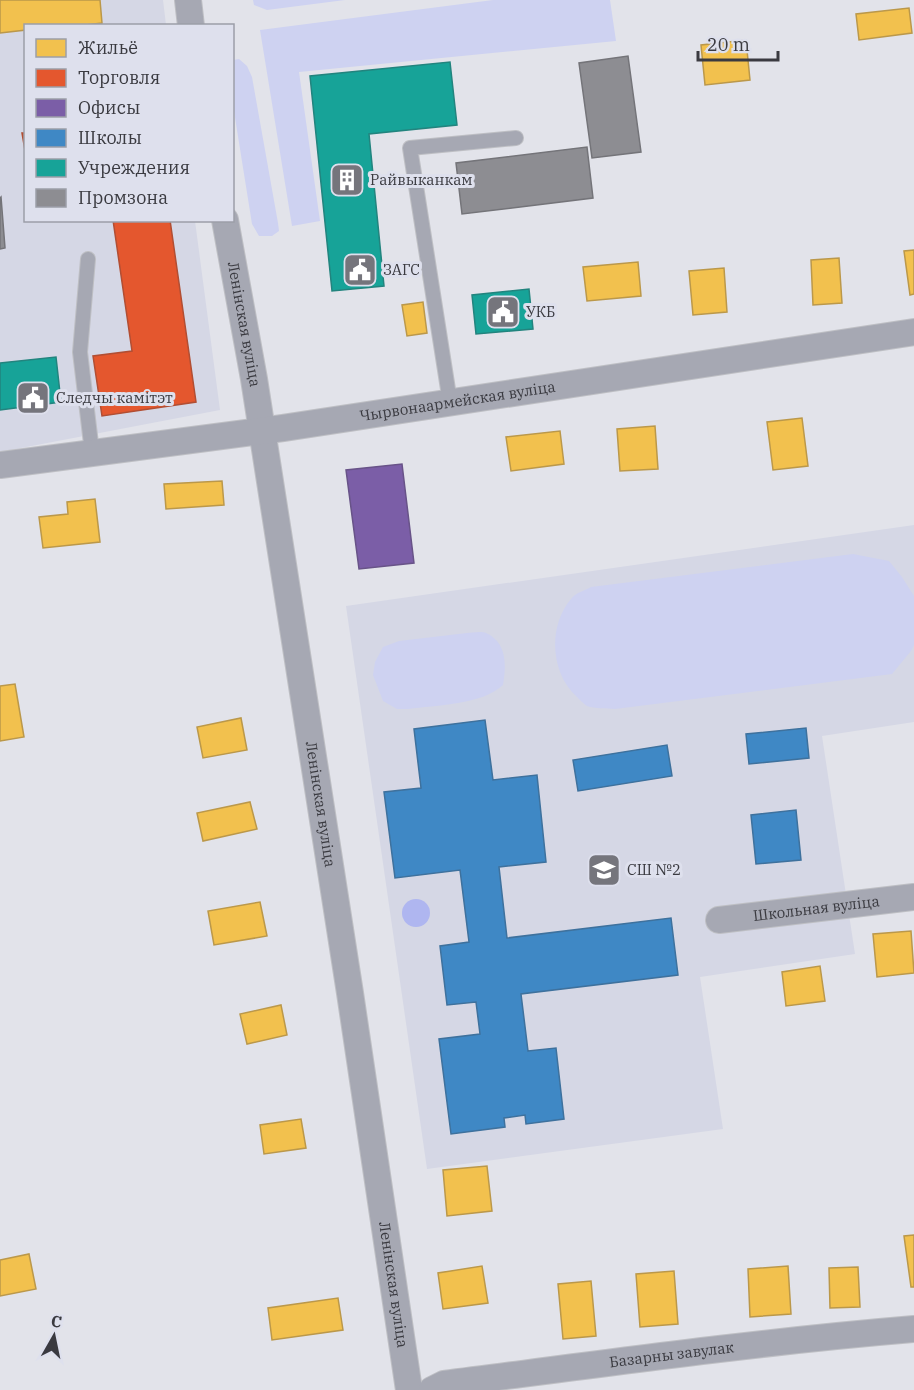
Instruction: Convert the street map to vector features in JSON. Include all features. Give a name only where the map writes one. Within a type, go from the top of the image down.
[{"type":"street","points":[[188,0],[191,24]]},
{"type":"street","name":"Ленінская вуліца","points":[[225,222],[262,431],[350,993],[409,1390]]},
{"type":"street","name":"Чырвонаармейская вуліца","points":[[0,465],[262,431],[914,332]]},
{"type":"street","name":"Школьная вуліца","points":[[719,920],[914,897]]},
{"type":"street","name":"Базарны завулак","points":[[432,1390],[444,1384],[692,1352],[832,1335],[914,1329]]},
{"type":"lane","points":[[450,402],[410,148],[516,138]]},
{"type":"lane","points":[[88,259],[80,352],[92,452]]},
{"type":"shaded area","points":[[0,0],[163,0],[166,24],[24,24],[24,222],[195,222],[220,410],[0,452]]},
{"type":"shaded area","points":[[253,0],[345,0],[267,10],[254,5]]},
{"type":"shaded area","points":[[493,0],[610,0],[616,41],[299,72],[320,221],[292,226],[260,30]]},
{"type":"shaded area","points":[[239,59],[247,66],[252,77],[278,223],[279,231],[272,236],[259,236],[252,224],[234,111],[234,60]]},
{"type":"shaded area","points":[[914,525],[914,722],[822,736],[855,954],[700,977],[723,1129],[427,1169],[346,606]]},
{"type":"shaded area","points":[[853,554],[889,561],[914,596],[914,645],[892,674],[615,709],[587,706],[568,687],[561,675],[555,649],[558,622],[573,597],[591,587]]},
{"type":"shaded area","points":[[486,633],[498,643],[505,663],[503,685],[483,697],[445,705],[397,709],[383,701],[373,675],[375,662],[383,647],[399,641]]},
{"type":"water","points":[[416,899],[426,903],[430,913],[426,923],[416,927],[406,923],[402,913],[406,903]]},
{"type":"building: Жильё","points":[[0,0],[100,0],[102,23],[24,24],[24,30],[0,33]]},
{"type":"building: Жильё","points":[[909,8],[912,33],[859,40],[856,14]]},
{"type":"building: Жильё","points":[[746,40],[750,80],[705,85],[701,45]]},
{"type":"building: Жильё","points":[[914,250],[914,294],[910,295],[904,251]]},
{"type":"building: Жильё","points":[[839,258],[842,303],[813,305],[811,260]]},
{"type":"building: Жильё","points":[[638,262],[641,296],[587,301],[583,267]]},
{"type":"building: Жильё","points":[[724,268],[727,312],[693,315],[689,271]]},
{"type":"building: Жильё","points":[[423,302],[427,333],[407,336],[402,305]]},
{"type":"building: Жильё","points":[[802,418],[808,466],[773,470],[767,422]]},
{"type":"building: Жильё","points":[[655,426],[658,469],[620,471],[617,429]]},
{"type":"building: Жильё","points":[[560,431],[564,464],[511,471],[506,437]]},
{"type":"building: Жильё","points":[[222,481],[224,505],[166,509],[164,484]]},
{"type":"building: Жильё","points":[[95,499],[100,542],[43,548],[39,517],[68,514],[67,502]]},
{"type":"building: Жильё","points":[[15,684],[24,737],[0,741],[0,686]]},
{"type":"building: Жильё","points":[[241,718],[247,750],[203,758],[197,727]]},
{"type":"building: Жильё","points":[[250,802],[257,829],[203,841],[197,813]]},
{"type":"building: Жильё","points":[[260,902],[267,936],[214,945],[208,911]]},
{"type":"building: Жильё","points":[[911,931],[914,973],[877,977],[873,934]]},
{"type":"building: Жильё","points":[[820,966],[825,1001],[786,1006],[782,972]]},
{"type":"building: Жильё","points":[[281,1005],[287,1035],[247,1044],[240,1014]]},
{"type":"building: Жильё","points":[[301,1119],[306,1148],[264,1154],[260,1125]]},
{"type":"building: Жильё","points":[[487,1166],[492,1211],[447,1216],[443,1170]]},
{"type":"building: Жильё","points":[[914,1235],[914,1287],[911,1287],[904,1236]]},
{"type":"building: Жильё","points":[[29,1254],[36,1289],[0,1296],[0,1260]]},
{"type":"building: Жильё","points":[[482,1266],[488,1303],[443,1309],[438,1273]]},
{"type":"building: Жильё","points":[[788,1266],[791,1314],[750,1317],[748,1269]]},
{"type":"building: Жильё","points":[[858,1267],[860,1307],[830,1308],[829,1268]]},
{"type":"building: Жильё","points":[[674,1271],[678,1324],[640,1327],[636,1274]]},
{"type":"building: Жильё","points":[[591,1281],[596,1336],[563,1339],[558,1284]]},
{"type":"building: Жильё","points":[[338,1298],[343,1330],[272,1340],[268,1308]]},
{"type":"building: Торговля","points":[[113,222],[170,222],[196,402],[102,416],[93,356],[132,351]]},
{"type":"building: Офисы","points":[[402,464],[414,563],[359,569],[346,470]]},
{"type":"building: Школы","points":[[485,720],[493,780],[537,775],[546,862],[499,867],[507,938],[671,918],[678,975],[521,994],[528,1051],[556,1048],[564,1119],[526,1124],[525,1115],[504,1118],[505,1127],[451,1134],[439,1039],[480,1034],[476,1002],[447,1005],[440,946],[469,942],[460,870],[395,878],[384,792],[421,788],[414,729]]},
{"type":"building: Школы","points":[[806,728],[809,758],[749,764],[746,734]]},
{"type":"building: Школы","points":[[667,745],[672,776],[578,791],[573,760]]},
{"type":"building: Школы","points":[[796,810],[801,860],[756,864],[751,815]]},
{"type":"building: Учреждения","name":"Райвыканкам","points":[[450,62],[457,125],[369,134],[384,286],[332,291],[310,76]]},
{"type":"building: Учреждения","name":"УКБ","points":[[529,289],[533,329],[476,334],[472,295]]},
{"type":"building: Учреждения","points":[[56,357],[61,402],[0,410],[0,363]]},
{"type":"building: Промзона","points":[[628,56],[641,152],[592,158],[579,63]]},
{"type":"building: Промзона","points":[[587,147],[593,198],[462,214],[456,163]]},
{"type":"building: Промзона","points":[[0,198],[5,248],[0,249]]},
{"type":"place","name":"Райвыканкам","points":[[347,180]]},
{"type":"place","name":"ЗАГС","points":[[360,270]]},
{"type":"place","name":"УКБ","points":[[503,312]]},
{"type":"place","name":"Следчы камітэт","points":[[33,398]]},
{"type":"place","name":"СШ №2","points":[[604,870]]}]
